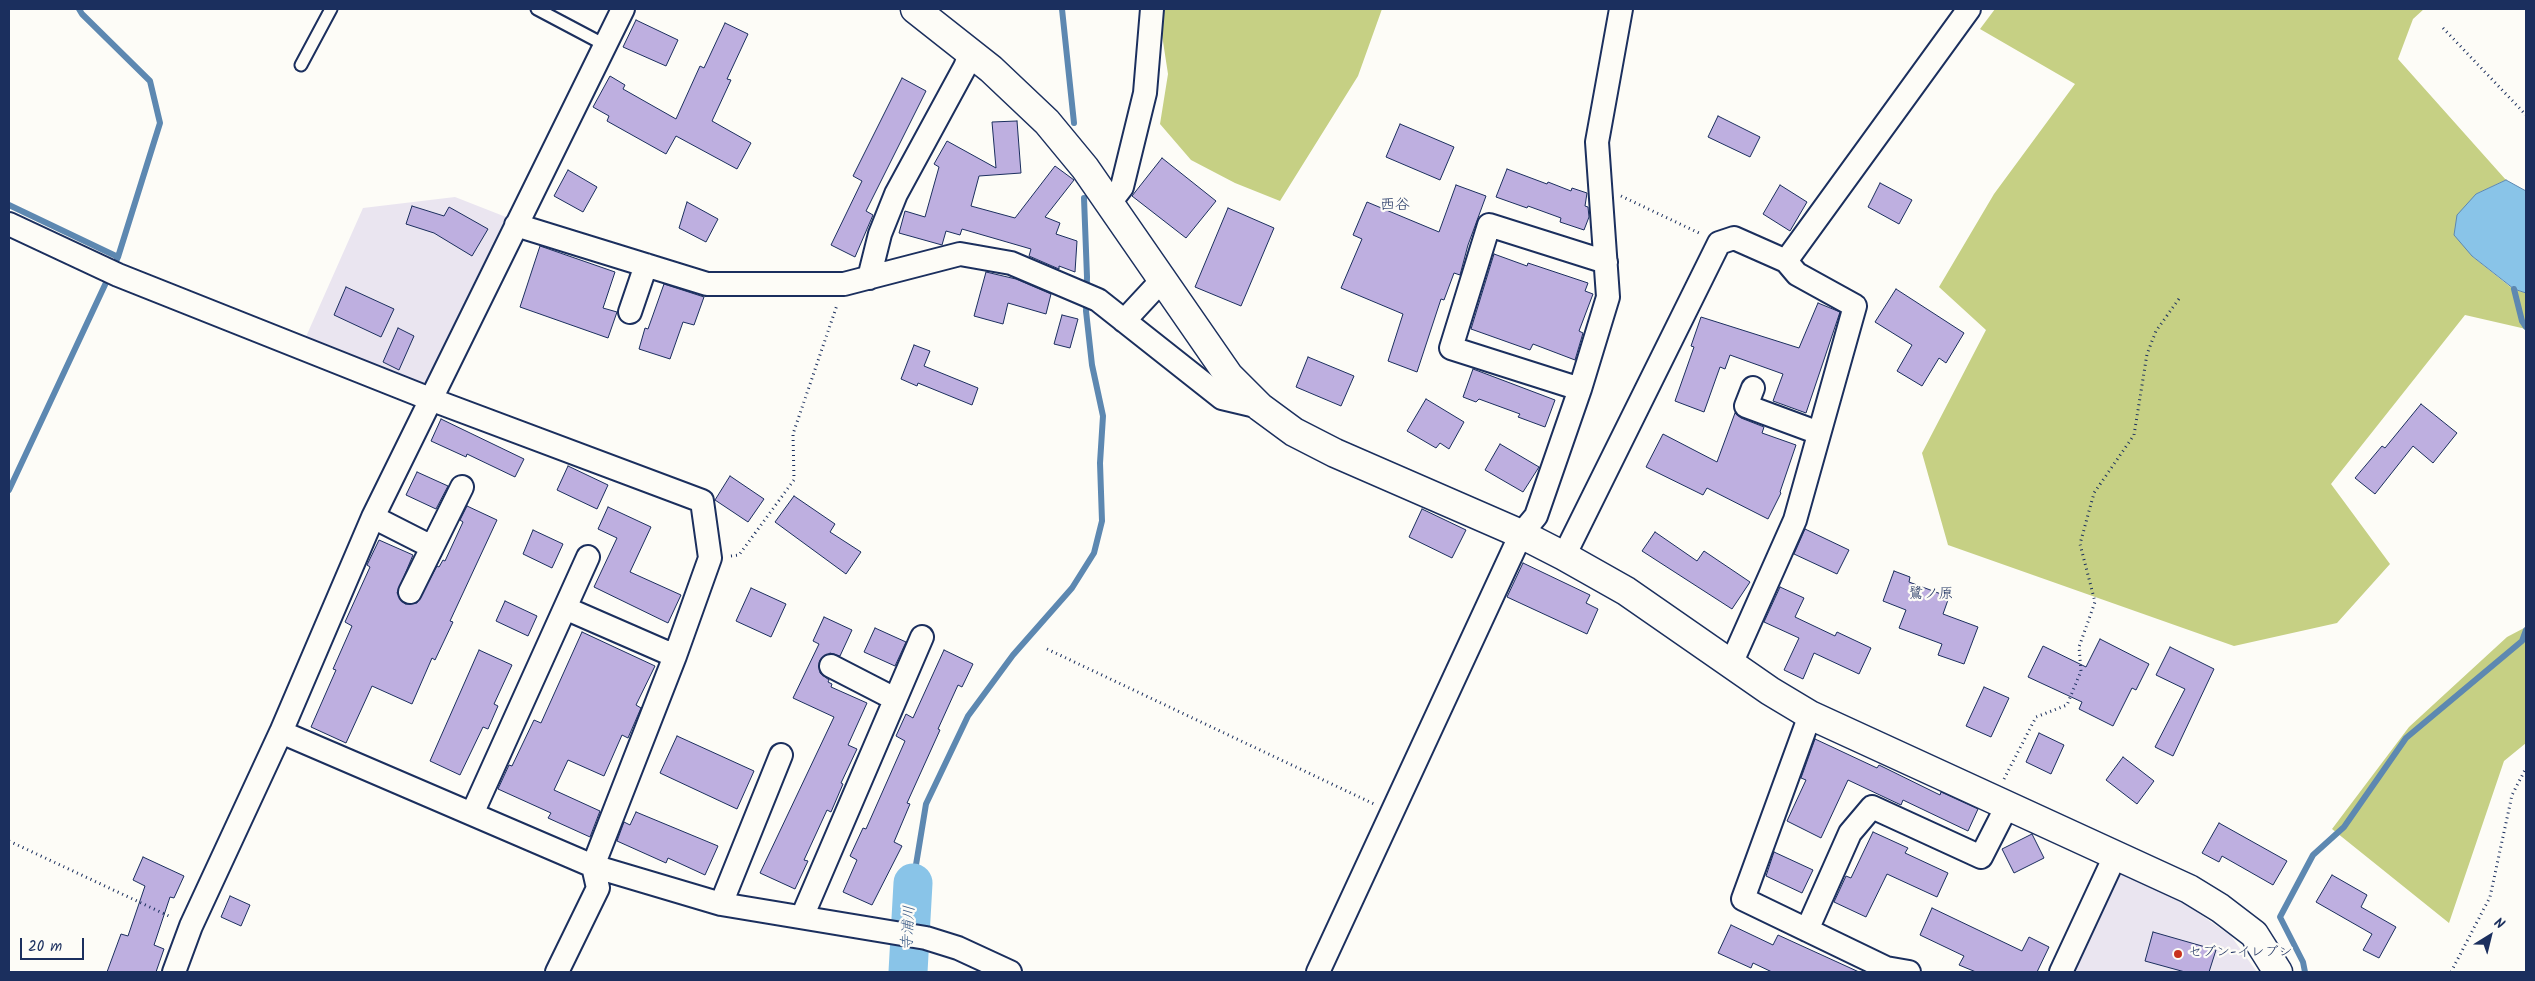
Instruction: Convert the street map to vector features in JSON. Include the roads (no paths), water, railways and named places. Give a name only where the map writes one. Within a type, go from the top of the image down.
[{"type":"street","points":[[174,972],[191,926],[281,732],[373,517],[623,9]]},
{"type":"street","points":[[915,9],[970,51],[1011,86],[1047,122],[1085,168],[1229,376],[1260,407],[1294,432],[1335,453],[1521,534],[1564,556],[1626,591],[1770,692],[1810,715],[2188,889],[2220,908],[2254,934],[2278,972]]},
{"type":"street","points":[[1109,204],[1122,187],[1145,93],[1152,9]]},
{"type":"street","points":[[1318,972],[1521,534],[1536,516],[1580,389],[1608,297],[1597,142],[1621,9]]},
{"type":"street","points":[[1786,261],[1968,9]]},
{"type":"street","points":[[869,278],[880,234],[896,194],[965,67],[970,51]]},
{"type":"street","points":[[9,224],[111,272],[430,399],[702,501],[710,558],[675,656],[593,866],[598,888],[558,972]]},
{"type":"street","points":[[516,225],[707,284],[844,284],[960,254],[1011,263],[1088,295],[1222,398],[1260,407]]},
{"type":"street","points":[[1580,389],[1451,348],[1489,225],[1606,262]]},
{"type":"street","points":[[1564,556],[1719,243],[1734,238],[1786,261],[1797,274],[1855,306],[1795,520],[1731,664]]},
{"type":"street","points":[[630,312],[646,266]]},
{"type":"street","points":[[1124,321],[1162,280]]},
{"type":"street","points":[[1753,388],[1746,406],[1819,433]]},
{"type":"street","points":[[410,592],[462,487]]},
{"type":"street","points":[[373,517],[432,547]]},
{"type":"street","points":[[472,814],[588,558]]},
{"type":"street","points":[[565,608],[675,656]]},
{"type":"street","points":[[802,917],[922,637]]},
{"type":"street","points":[[831,666],[895,699]]},
{"type":"street","points":[[1810,715],[1743,899],[1886,968],[1909,972]]},
{"type":"street","points":[[281,732],[593,866],[721,904],[926,938],[958,948],[1010,972]]},
{"type":"street","points":[[721,904],[781,755]]},
{"type":"street","points":[[1807,930],[1850,833],[1872,807],[1980,857],[2000,803]]},
{"type":"street","points":[[2062,972],[2115,856]]},
{"type":"lane","points":[[301,65],[331,9]]},
{"type":"lane","points":[[537,9],[605,45]]},
{"type":"water","points":[[2506,180],[2526,191],[2526,293],[2514,289],[2472,256],[2454,235],[2457,215],[2476,194]]},
{"type":"waterway","points":[[79,9],[150,81],[160,123],[118,257]]},
{"type":"waterway","points":[[1062,9],[1074,123]]},
{"type":"waterway","points":[[913,883],[926,804],[968,716],[1013,655],[1072,588],[1094,553],[1102,521],[1100,463],[1103,416],[1092,365],[1086,311],[1087,277],[1084,198]]},
{"type":"waterway","points":[[9,205],[118,257],[9,490]]},
{"type":"waterway","points":[[2514,289],[2522,321],[2526,327]]},
{"type":"waterway","points":[[2305,972],[2303,962],[2280,917],[2313,855],[2344,827],[2406,738],[2522,641],[2526,630]]},
{"type":"waterway","name":"寺浦川","points":[[908,972],[913,883]]},
{"type":"place","name":"セブン-イレブン","points":[[2178,954]]},
{"type":"district","name":"西谷","points":[[1395,206]]},
{"type":"district","name":"鷺ノ原","points":[[1931,595]]}]
